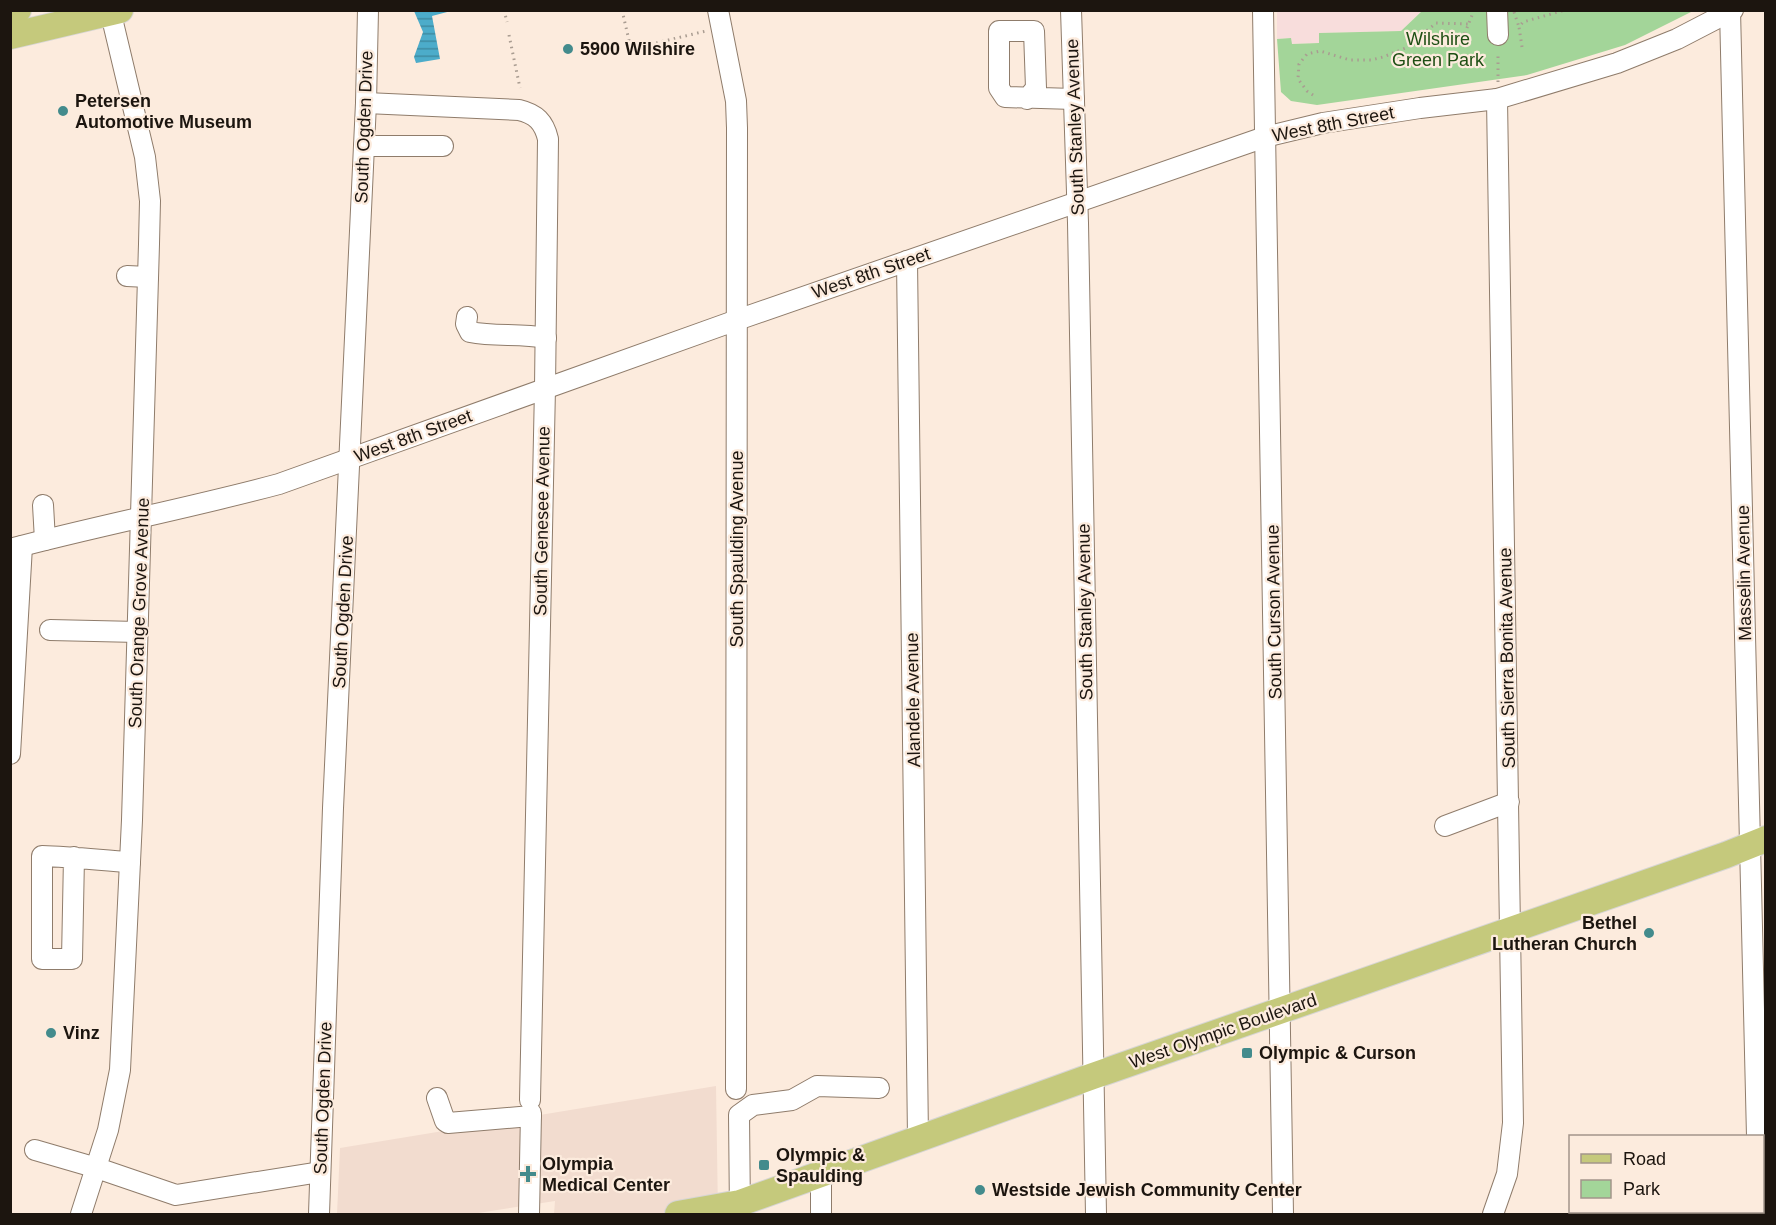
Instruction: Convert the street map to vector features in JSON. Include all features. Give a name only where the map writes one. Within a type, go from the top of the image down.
[{"type":"main road","points":[[10,12],[18,10]]},
{"type":"main road","points":[[10,36],[113,11]]},
{"type":"main road","name":"West Olympic Boulevard","points":[[678,1215],[740,1209],[821,1173],[918,1138],[1758,842]]},
{"type":"street","name":"South Ogden Drive","points":[[319,1215],[333,808],[366,103],[368,10]]},
{"type":"street","name":"South Spaulding Avenue","points":[[718,10],[736,101],[736,1089]]},
{"type":"street","name":"South Stanley Avenue","points":[[1071,10],[1077,201],[1096,1215]]},
{"type":"street","name":"South Curson Avenue","points":[[1263,10],[1283,1215]]},
{"type":"street","points":[[1497,10],[1498,35]]},
{"type":"street","name":"South Orange Grove Avenue","points":[[81,1215],[108,1130],[120,1071],[142,516],[150,201],[145,157],[113,11]]},
{"type":"street","name":"West 8th Street","points":[[16,547],[279,484],[737,320],[1265,137],[1323,123],[1497,99],[1617,63],[1677,39],[1731,11]]},
{"type":"street","name":"Masselin Avenue","points":[[1731,11],[1758,842],[1757,1135]]},
{"type":"street","points":[[1027,99],[1074,99]]},
{"type":"street","name":"South Sierra Bonita Avenue","points":[[1493,1215],[1507,1174],[1513,1123],[1497,99]]},
{"type":"street","name":"South Genesee Avenue","points":[[366,103],[532,112],[546,128],[548,139],[529,1215]]},
{"type":"street","points":[[364,146],[443,146]]},
{"type":"street","name":"Alandele Avenue","points":[[907,261],[918,1138]]},
{"type":"street","points":[[127,276],[148,277]]},
{"type":"street","points":[[467,317],[466,324],[470,332],[489,336],[524,334],[546,338]]},
{"type":"street","points":[[43,505],[45,540]]},
{"type":"street","points":[[10,754],[16,547]]},
{"type":"street","points":[[50,630],[138,632]]},
{"type":"street","points":[[1445,826],[1509,802]]},
{"type":"street","points":[[74,857],[72,959],[42,958],[42,856],[74,857],[130,862]]},
{"type":"street","points":[[740,1209],[739,1115],[753,1105],[792,1100],[817,1086],[879,1088]]},
{"type":"street","points":[[437,1098],[445,1121],[448,1123],[531,1110]]},
{"type":"street","points":[[35,1150],[176,1195],[320,1172]]},
{"type":"street","points":[[821,1173],[821,1215]]},
{"type":"path","points":[[504,10],[507,22]]},
{"type":"path","points":[[622,10],[631,49],[699,33]]},
{"type":"path","points":[[1465,45],[1463,38],[1474,10]]},
{"type":"path","points":[[1514,10],[1522,47]]},
{"type":"path","points":[[1519,27],[1523,22],[1565,10]]},
{"type":"path","points":[[1313,95],[1298,80],[1299,64],[1307,54],[1320,51],[1350,60],[1371,60],[1408,47],[1436,23],[1468,24]]},
{"type":"path","points":[[509,35],[520,88]]},
{"type":"path","points":[[1497,99],[1498,35]]},
{"type":"shaded area","points":[[1277,11],[1422,11],[1401,31],[1320,33],[1319,43],[1291,44],[1290,38],[1277,39]]},
{"type":"shaded area","name":"Olympia Medical Center","points":[[716,1086],[718,1214],[554,1214],[555,1201],[472,1214],[337,1214],[340,1148]]},
{"type":"green space","name":"Wilshire Green Park","points":[[1422,11],[1693,11],[1625,45],[1527,75],[1317,105],[1291,101],[1281,92],[1277,39],[1291,38],[1292,44],[1319,43],[1319,33],[1401,31]]},
{"type":"water","points":[[414,11],[451,11],[432,16],[440,59],[416,63],[414,57],[423,32]]},
{"type":"place","name":"5900 Wilshire","points":[[568,49]]},
{"type":"place","name":"Petersen Automotive Museum","points":[[63,111]]},
{"type":"place","name":"Bethel Lutheran Church","points":[[1649,933]]},
{"type":"place","name":"Vinz","points":[[51,1033]]},
{"type":"place","name":"Olympic & Curson","points":[[1247,1053]]},
{"type":"place","name":"Olympic & Spaulding","points":[[764,1165]]},
{"type":"place","name":"Olympia Medical Center","points":[[528,1174]]},
{"type":"place","name":"Westside Jewish Community Center","points":[[980,1190]]}]
